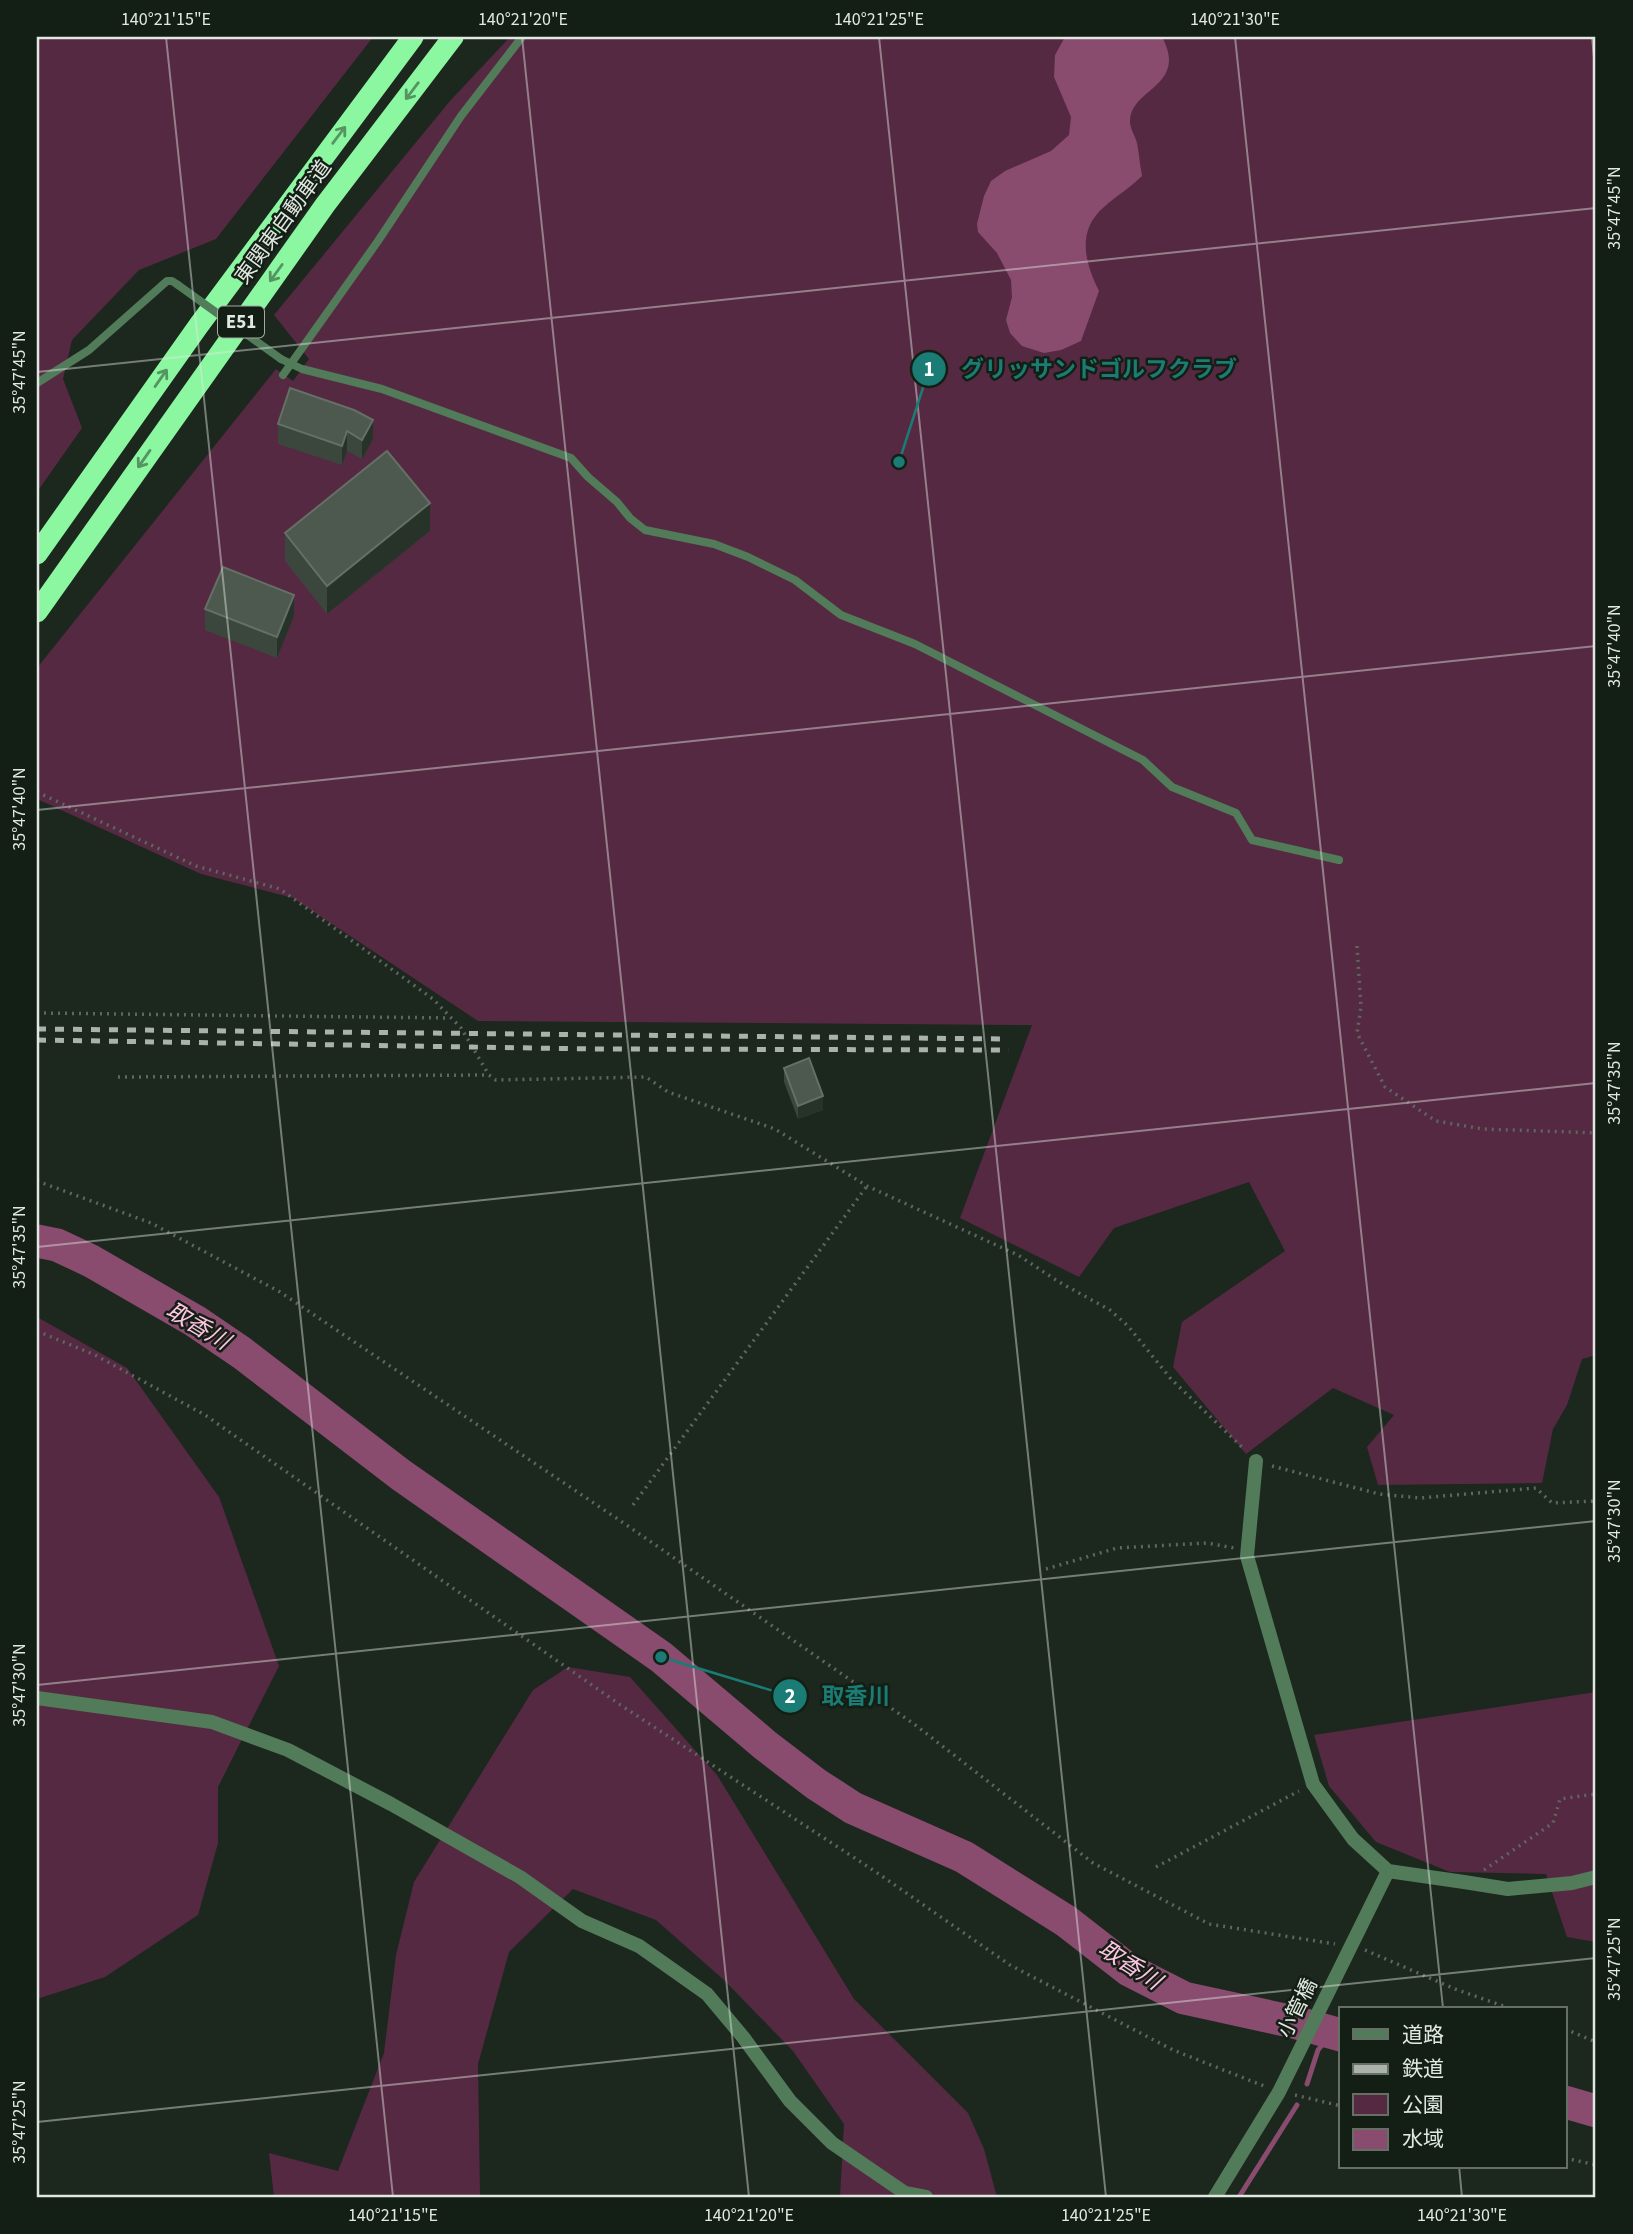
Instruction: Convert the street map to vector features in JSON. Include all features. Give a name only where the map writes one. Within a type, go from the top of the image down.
[{"type":"highway","name":"東関東自動車道","points":[[37,554],[222,293],[413,37]]},
{"type":"highway","name":"東関東自動車道","points":[[37,612],[325,205],[453,37]]},
{"type":"street","points":[[1256,1461],[1247,1556],[1313,1784],[1353,1839],[1388,1871],[1508,1889],[1572,1883],[1596,1877]]},
{"type":"street","points":[[37,1698],[212,1722],[288,1749],[391,1804],[520,1877],[582,1921],[639,1945],[707,1994],[790,2101],[832,2143],[905,2193],[926,2197]]},
{"type":"street","name":"小管橋","points":[[1215,2197],[1282,2085],[1353,1949],[1388,1871]]},
{"type":"lane","points":[[283,375],[461,116],[522,37]]},
{"type":"lane","points":[[37,383],[89,350],[167,281],[172,281],[281,359],[382,389],[570,458],[645,530],[714,544],[795,579],[841,615],[915,643],[1143,760],[1172,787],[1236,813],[1252,840],[1339,860]]},
{"type":"path","points":[[37,792],[196,866],[280,889],[433,999],[461,1028],[489,1074],[496,1080],[646,1077],[668,1092],[775,1129],[866,1186],[1017,1255],[1110,1310],[1128,1326],[1171,1379],[1256,1461],[1379,1494],[1420,1498],[1536,1488],[1552,1503],[1596,1501]]},
{"type":"path","points":[[1357,946],[1361,1007],[1357,1033],[1385,1087],[1436,1121],[1483,1129],[1596,1133]]},
{"type":"path","points":[[37,1013],[451,1018]]},
{"type":"path","points":[[118,1077],[489,1074]]},
{"type":"path","points":[[37,1181],[151,1223],[280,1292],[628,1526],[914,1724],[1093,1863],[1209,1924],[1353,1949],[1506,2007]]},
{"type":"path","points":[[633,1504],[866,1186]]},
{"type":"path","points":[[37,1331],[95,1355],[205,1415],[620,1704],[876,1872],[1010,1965],[1174,2050],[1339,2105]]},
{"type":"path","points":[[1046,1569],[1117,1548],[1207,1543],[1233,1547],[1247,1556]]},
{"type":"path","points":[[1156,1867],[1313,1784]]},
{"type":"path","points":[[1464,1882],[1553,1823],[1560,1799],[1596,1794]]},
{"type":"path","points":[[1566,2029],[1596,2042]]},
{"type":"path","points":[[1566,2158],[1596,2165]]},
{"type":"green space","points":[[37,37],[373,37],[216,239],[139,270],[72,340],[63,379],[82,428],[37,492]]},
{"type":"green space","points":[[510,37],[1596,37],[1596,1355],[1582,1359],[1567,1405],[1553,1429],[1542,1483],[1378,1485],[1367,1447],[1394,1415],[1333,1388],[1246,1454],[1173,1367],[1182,1322],[1285,1251],[1249,1182],[1114,1228],[1079,1277],[960,1218],[1032,1025],[478,1021],[293,898],[201,874],[37,799],[37,668],[276,369],[293,381],[309,359],[274,315],[450,101]]},
{"type":"green space","points":[[37,1317],[127,1368],[219,1497],[279,1666],[218,1787],[218,1843],[198,1915],[105,1977],[37,1999]]},
{"type":"green space","points":[[568,1667],[630,1677],[717,1775],[854,1999],[968,2113],[984,2149],[997,2197],[840,2197],[844,2124],[793,2051],[724,1980],[656,1920],[573,1889],[509,1952],[478,2064],[480,2197],[274,2197],[269,2153],[338,2171],[384,2053],[396,1955],[414,1882],[533,1690]]},
{"type":"green space","points":[[1596,1692],[1596,1942],[1567,1937],[1546,1874],[1450,1872],[1376,1842],[1329,1786],[1314,1735]]},
{"type":"water","points":[[1065,37],[1162,37],[1168,54],[1168,67],[1156,86],[1138,101],[1132,111],[1130,124],[1137,143],[1142,176],[1104,207],[1089,226],[1086,237],[1087,258],[1099,291],[1081,341],[1061,350],[1044,353],[1022,346],[1010,333],[1006,320],[1012,297],[1011,280],[997,253],[978,232],[977,224],[991,181],[1005,171],[1051,151],[1069,135],[1071,117],[1054,77],[1055,55]]},
{"type":"building","points":[[290,388],[354,410],[373,420],[362,440],[347,431],[342,446],[278,424]]},
{"type":"building","points":[[387,451],[430,503],[327,586],[285,533]]},
{"type":"building","points":[[223,567],[294,595],[277,637],[205,609]]},
{"type":"building","points":[[809,1058],[823,1096],[798,1106],[784,1068]]},
{"type":"waterway","name":"取香川","points":[[37,1241],[57,1245],[91,1261],[195,1321],[242,1353],[401,1475],[661,1657],[765,1745],[853,1808],[964,1857],[1066,1921],[1129,1970],[1184,1998],[1339,2034]]},
{"type":"waterway","points":[[1307,2084],[1318,2050],[1332,2033]]},
{"type":"waterway","name":"取香川","points":[[1566,2102],[1596,2111]]},
{"type":"waterway","points":[[1239,2197],[1297,2105]]},
{"type":"railway","points":[[37,1029],[1006,1039]]},
{"type":"railway","points":[[37,1040],[594,1049],[1009,1050]]},
{"type":"place","name":"グリッサンドゴルフクラブ","points":[[899,462]]},
{"type":"place","name":"取香川","points":[[661,1657]]}]
